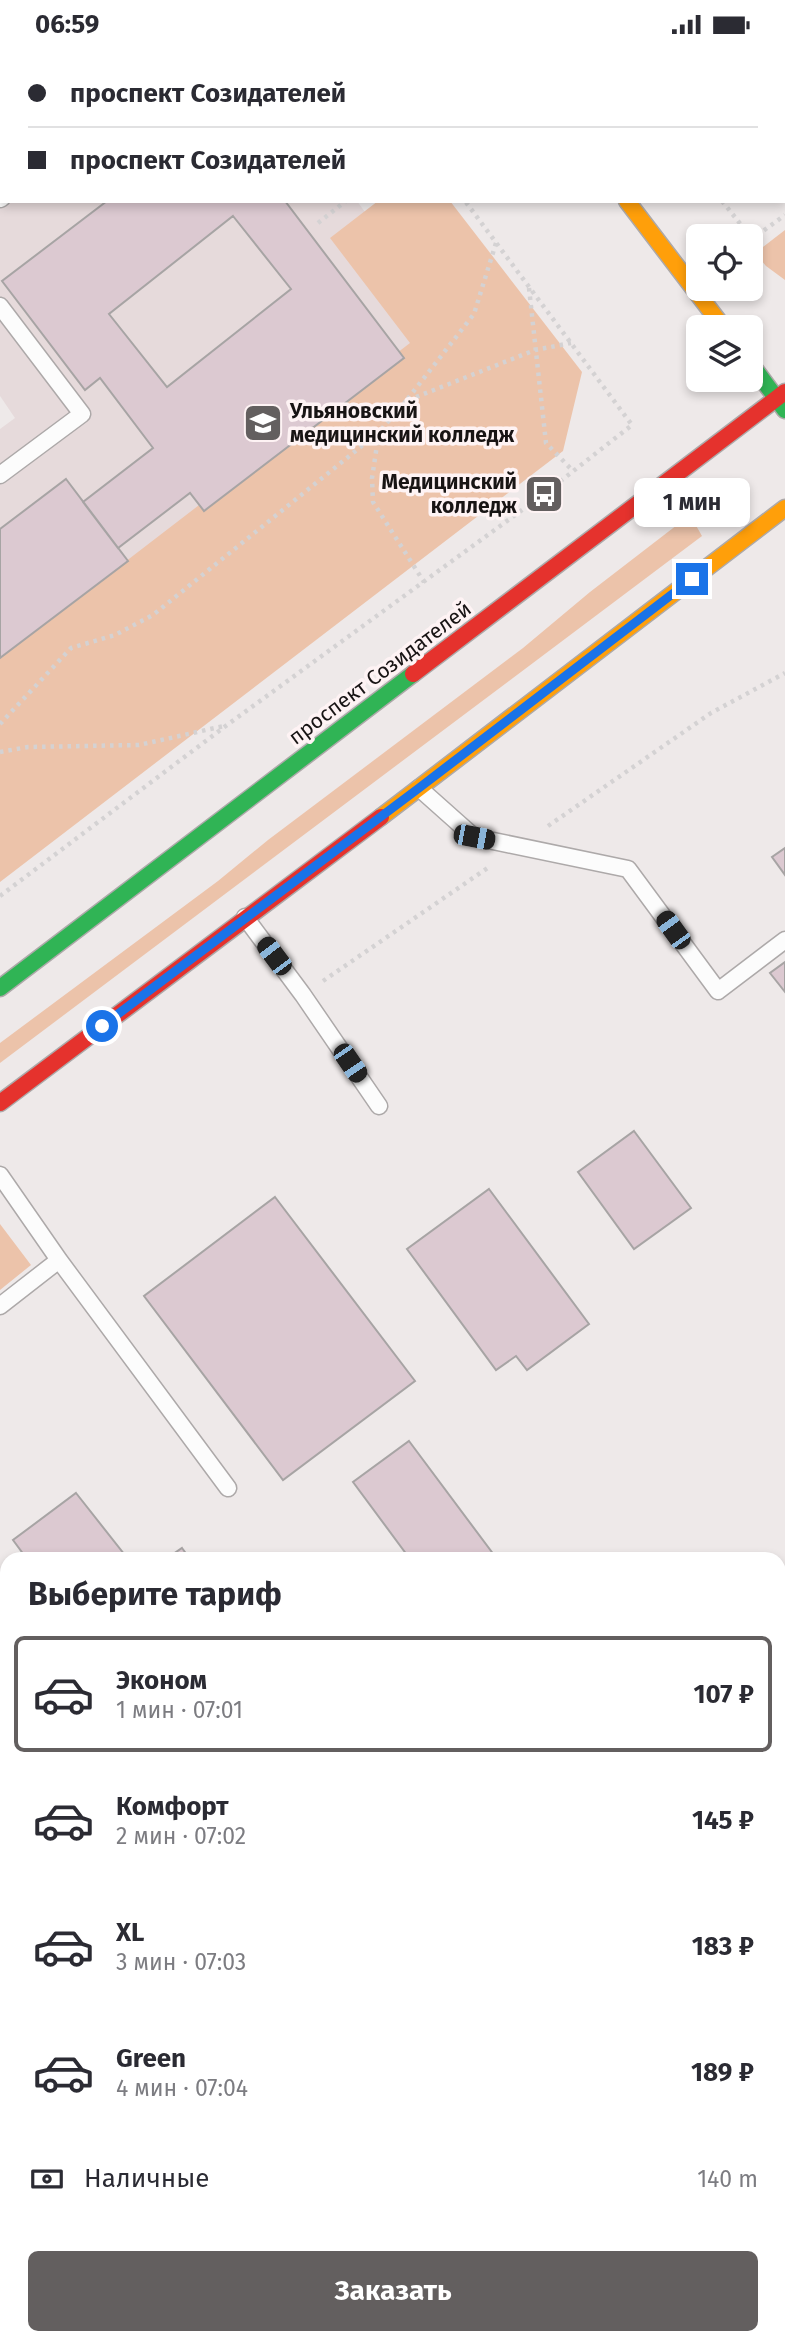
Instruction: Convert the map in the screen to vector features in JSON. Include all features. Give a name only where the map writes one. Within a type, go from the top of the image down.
[{"type":"main road","points":[[629,203],[714,315]]},
{"type":"main road","points":[[763,378],[782,400]]},
{"type":"main road","name":"проспект Созидателей","points":[[0,988],[782,400]]},
{"type":"main road","points":[[0,1103],[785,508]]},
{"type":"lane","points":[[0,306],[82,414],[0,475]]},
{"type":"lane","points":[[419,788],[474,837],[628,869],[718,991],[785,940]]},
{"type":"lane","points":[[245,917],[303,995],[379,1106]]},
{"type":"lane","points":[[0,1175],[59,1260],[228,1488]]},
{"type":"lane","points":[[0,1306],[59,1260]]},
{"type":"path","points":[[318,223],[343,203]]},
{"type":"path","points":[[0,896],[632,425],[466,203]]},
{"type":"path","points":[[724,203],[741,224]]},
{"type":"path","points":[[763,231],[785,215]]},
{"type":"path","points":[[0,724],[71,648],[115,635],[153,615],[379,432],[474,314],[496,243]]},
{"type":"path","points":[[529,286],[546,443],[573,471]]},
{"type":"path","points":[[406,401],[536,350],[571,343]]},
{"type":"path","points":[[379,432],[372,478],[373,502],[424,582]]},
{"type":"path","points":[[0,752],[28,747],[139,745],[227,725]]},
{"type":"shaded area","name":"Ульяновский медицинский колледж","points":[[0,203],[358,203],[521,427],[0,803],[0,429],[15,418],[0,396]]},
{"type":"shaded area","points":[[375,203],[452,203],[582,372],[563,451],[0,882],[0,658],[410,343],[330,238]]},
{"type":"shaded area","points":[[785,230],[785,280],[763,262],[763,247]]},
{"type":"shaded area","points":[[690,515],[702,536],[0,1063],[0,1043],[218,881],[268,840],[523,648]]},
{"type":"shaded area","points":[[0,1224],[31,1265],[0,1290]]},
{"type":"building","points":[[104,203],[287,203],[404,358],[204,511],[190,493],[118,548],[83,502],[153,448],[100,378],[85,390],[2,281]],"holes":[[[233,216],[291,289],[167,387],[109,314]]]},
{"type":"building","points":[[66,479],[128,561],[0,658],[0,529]]},
{"type":"building","points":[[785,848],[785,875],[772,857]]},
{"type":"building","points":[[785,962],[785,992],[770,973]]},
{"type":"building","points":[[634,1131],[691,1208],[634,1249],[578,1172]]},
{"type":"building","points":[[489,1189],[589,1324],[527,1370],[516,1356],[496,1370],[407,1249]]},
{"type":"building","points":[[275,1197],[415,1381],[283,1480],[144,1296]]},
{"type":"building","points":[[409,1441],[492,1552],[405,1552],[353,1482]]},
{"type":"building","points":[[76,1493],[122,1552],[22,1552],[13,1540]]},
{"type":"traffic: fast","points":[[763,380],[785,410]]},
{"type":"traffic: fast","points":[[0,988],[413,674]]},
{"type":"traffic: slow","points":[[629,203],[714,315]]},
{"type":"traffic: slow","points":[[381,817],[785,508]]},
{"type":"traffic: jam","points":[[413,674],[785,392]]},
{"type":"traffic: jam","points":[[0,1103],[381,817]]},
{"type":"place","name":"Ульяновский медицинский колледж","points":[[263,423]]},
{"type":"place","name":"Медицинский колледж","points":[[544,494]]},
{"type":"route","points":[[102,1026],[692,579]]}]
